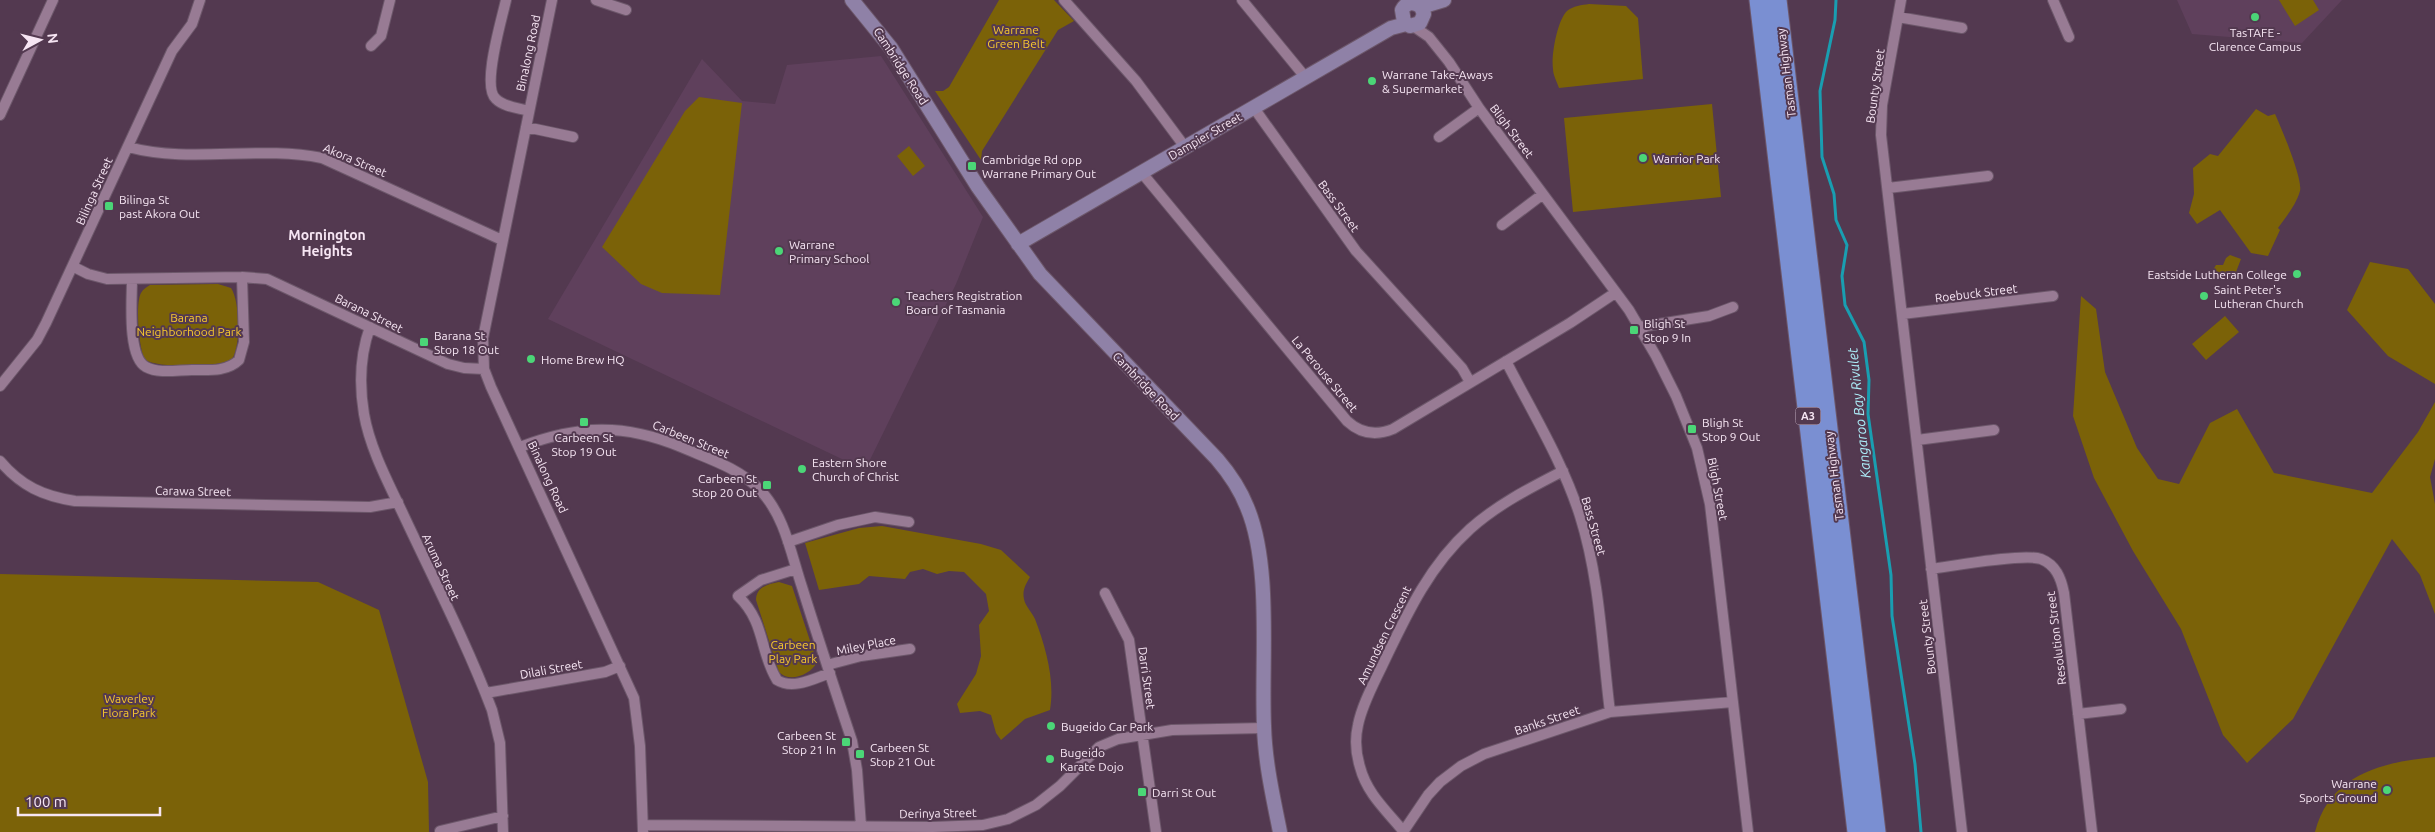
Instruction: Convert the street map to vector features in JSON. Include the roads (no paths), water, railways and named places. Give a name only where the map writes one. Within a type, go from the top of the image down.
[{"type":"highway","name":"Tasman Highway","points":[[1759,0],[1857,832]]},
{"type":"highway","name":"Tasman Highway","points":[[1777,0],[1876,832]]},
{"type":"highway","points":[[1836,658],[1850,832]]},
{"type":"main road","name":"Cambridge Road","points":[[852,0],[891,48],[940,128],[1018,244],[1056,293],[1217,459],[1239,490],[1252,520],[1258,546],[1263,641],[1264,728],[1268,770],[1280,832]]},
{"type":"main road","name":"Dampier Street","points":[[1018,244],[1392,28],[1416,10]]},
{"type":"street","points":[[0,115],[53,0]]},
{"type":"street","name":"Bilinga Street","points":[[0,386],[37,340],[74,267],[172,51],[192,24],[200,0]]},
{"type":"street","points":[[371,46],[381,36],[390,0]]},
{"type":"street","name":"Binalong Road","points":[[506,0],[491,71],[490,89],[498,101],[529,111]]},
{"type":"street","name":"Binalong Road","points":[[552,0],[483,338],[484,369],[634,698],[638,719],[643,828]]},
{"type":"street","points":[[596,0],[626,10]]},
{"type":"street","points":[[1064,0],[1136,81],[1185,148]]},
{"type":"street","points":[[1242,0],[1306,78]]},
{"type":"street","name":"Bounty Street","points":[[1901,0],[1881,116],[1882,144],[1962,832]]},
{"type":"street","points":[[2053,0],[2069,37]]},
{"type":"street","name":"Bligh Street","points":[[1416,10],[1429,37],[1479,108],[1640,327],[1676,396],[1694,440],[1710,504],[1748,832]]},
{"type":"street","points":[[1898,17],[1962,28]]},
{"type":"street","name":"Bass Street","points":[[1254,108],[1356,251],[1462,368],[1470,382]]},
{"type":"street","name":"Bligh Street","points":[[1439,137],[1479,108]]},
{"type":"street","points":[[526,127],[573,137]]},
{"type":"street","name":"Akora Street","points":[[128,148],[159,154],[282,153],[322,158],[502,240]]},
{"type":"street","name":"La Perouse Street","points":[[1142,173],[1354,427],[1372,434],[1387,431],[1616,293]]},
{"type":"street","points":[[1888,188],[1988,176]]},
{"type":"street","points":[[1502,225],[1543,194]]},
{"type":"street","name":"Barana Street","points":[[74,267],[98,277],[132,279],[242,277],[275,281],[448,364],[464,368],[484,369]]},
{"type":"street","points":[[132,279],[133,342],[136,357],[145,366],[156,370],[198,370],[230,367],[242,355],[244,342],[242,277]]},
{"type":"street","name":"Roebuck Street","points":[[1902,314],[2054,296]]},
{"type":"street","points":[[1640,327],[1709,316],[1733,307]]},
{"type":"street","name":"Aruma Street","points":[[370,328],[364,342],[361,364],[364,414],[375,450],[486,693],[500,743],[503,832]]},
{"type":"street","name":"Bass Street","points":[[1506,361],[1563,471],[1588,546],[1610,712]]},
{"type":"street","name":"Carbeen Street","points":[[520,447],[555,436],[596,430],[628,430],[658,437],[720,463],[745,477],[760,491],[774,507],[788,542],[855,756],[861,826]]},
{"type":"street","points":[[1917,440],[1994,430]]},
{"type":"street","name":"Carawa Street","points":[[0,461],[20,482],[32,490],[75,501],[370,507],[398,502]]},
{"type":"street","name":"Amundsen Crescent","points":[[1404,832],[1374,798],[1360,768],[1357,748],[1358,726],[1370,691],[1412,602],[1447,552],[1494,510],[1563,471]]},
{"type":"street","points":[[788,542],[838,525],[875,517],[904,521],[902,508]]},
{"type":"street","name":"Resolution Street","points":[[1931,569],[2029,558],[2041,560],[2052,566],[2060,577],[2064,593],[2092,832]]},
{"type":"street","points":[[796,569],[761,580],[738,596],[749,607],[756,618],[777,680],[784,684],[795,684],[828,669]]},
{"type":"street","name":"Darri Street","points":[[1105,593],[1129,640],[1156,832]]},
{"type":"street","name":"Miley Place","points":[[828,669],[861,656],[910,649]]},
{"type":"street","name":"Dilali Street","points":[[486,693],[605,672],[620,666]]},
{"type":"street","name":"Banks Street","points":[[1404,832],[1428,795],[1440,782],[1461,766],[1484,754],[1610,712],[1733,702]]},
{"type":"street","points":[[2078,714],[2121,709]]},
{"type":"street","name":"Derinya Street","points":[[643,828],[861,826],[933,830],[983,825],[1018,815],[1053,793],[1099,748],[1118,739],[1143,733],[1264,728]]},
{"type":"street","points":[[440,831],[503,816]]},
{"type":"waterway","name":"Kangaroo Bay Rivulet","points":[[1836,0],[1835,20],[1820,91],[1822,157],[1834,194],[1836,220],[1847,245],[1842,276],[1845,305],[1864,342],[1869,380],[1868,414],[1891,575],[1892,616],[1915,764],[1921,832]]},
{"type":"place","name":"TasTAFE - Clarence Campus","points":[[2255,17]]},
{"type":"place","name":"Warrane Take-Aways & Supermarket","points":[[1372,81]]},
{"type":"place","name":"Warrior Park","points":[[1643,158]]},
{"type":"place","name":"Cambridge Rd opp Warrane Primary Out","points":[[972,166]]},
{"type":"place","name":"Bilinga St past Akora Out","points":[[109,206]]},
{"type":"place","name":"Warrane Primary School","points":[[779,251]]},
{"type":"place","name":"Eastside Lutheran College","points":[[2297,274]]},
{"type":"place","name":"Saint Peter's Lutheran Church","points":[[2204,296]]},
{"type":"place","name":"Teachers Registration Board of Tasmania","points":[[896,302]]},
{"type":"place","name":"Bligh St Stop 9 In","points":[[1634,330]]},
{"type":"place","name":"Barana St Stop 18 Out","points":[[424,342]]},
{"type":"place","name":"Home Brew HQ","points":[[531,359]]},
{"type":"place","name":"Carbeen St Stop 19 Out","points":[[584,422]]},
{"type":"place","name":"Bligh St Stop 9 Out","points":[[1692,429]]},
{"type":"place","name":"Eastern Shore Church of Christ","points":[[802,469]]},
{"type":"place","name":"Carbeen St Stop 20 Out","points":[[767,485]]},
{"type":"place","name":"Bugeido Car Park","points":[[1051,726]]},
{"type":"place","name":"Carbeen St Stop 21 In","points":[[846,742]]},
{"type":"place","name":"Carbeen St Stop 21 Out","points":[[860,754]]},
{"type":"place","name":"Bugeido Karate Dojo","points":[[1050,759]]},
{"type":"place","name":"Warrane Sports Ground","points":[[2387,790]]},
{"type":"place","name":"Darri St Out","points":[[1142,792]]},
{"type":"district","name":"Mornington Heights","points":[[327,244]]},
{"type":"park label","name":"Warrane Green Belt","points":[[1016,36]]},
{"type":"park label","name":"Barana Neighborhood Park","points":[[189,324]]},
{"type":"park label","name":"Carbeen Play Park","points":[[793,651]]},
{"type":"park label","name":"Waverley Flora Park","points":[[129,705]]}]
